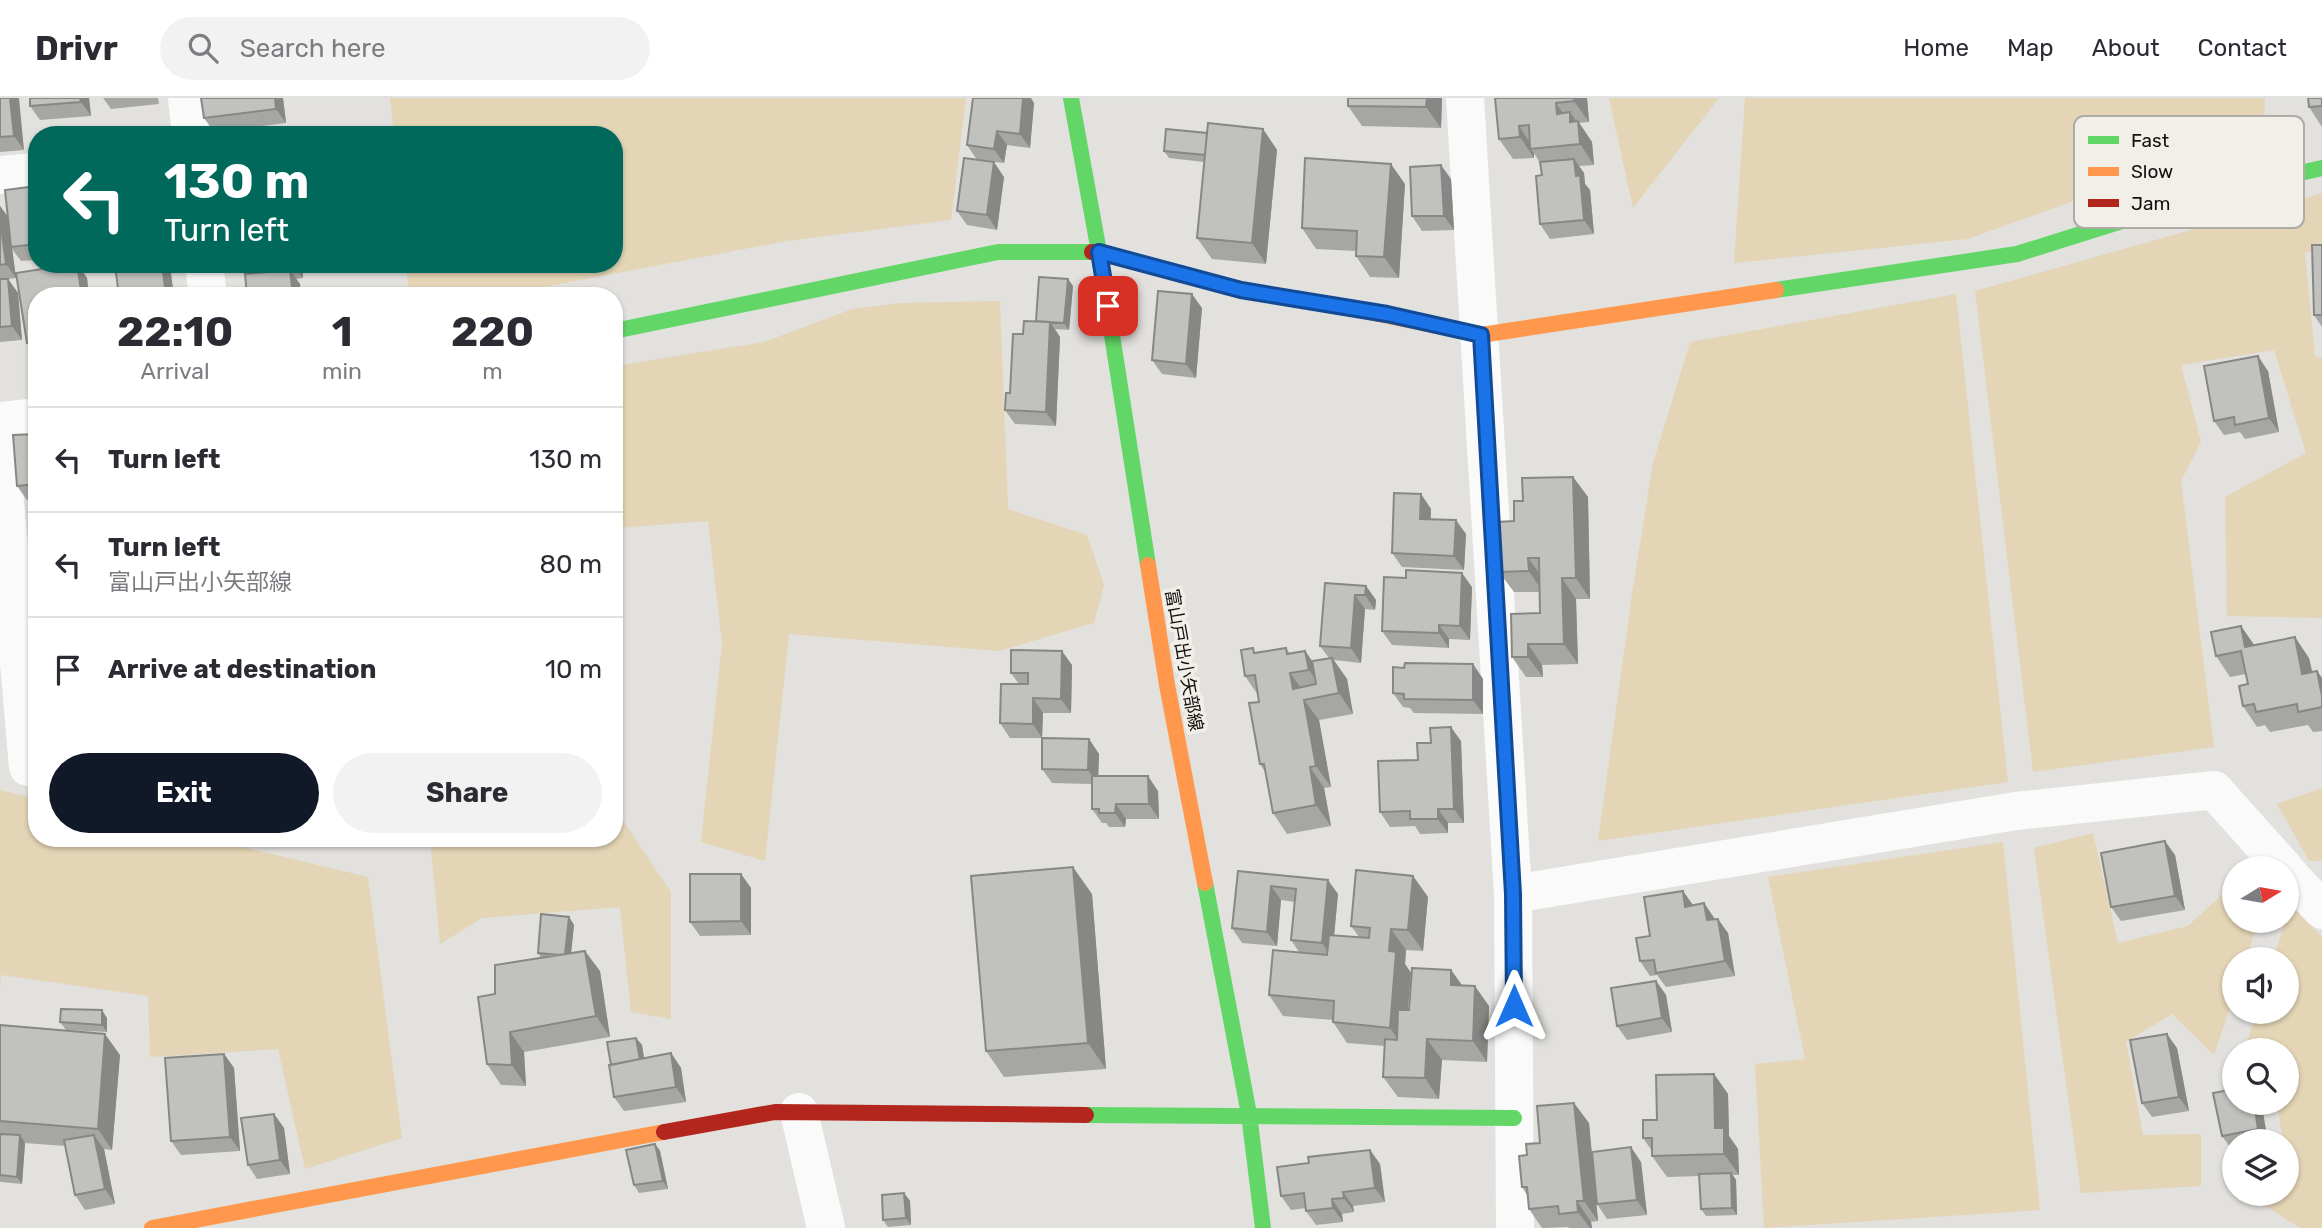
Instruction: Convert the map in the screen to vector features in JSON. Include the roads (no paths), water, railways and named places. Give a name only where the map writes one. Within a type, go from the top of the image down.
[{"type":"street","points":[[187,98],[190,126]]},
{"type":"street","name":"富山戸出小矢部線","points":[[1071,98],[1099,252],[1167,685],[1249,1114],[1263,1228]]},
{"type":"street","points":[[1465,98],[1513,894],[1515,1228]]},
{"type":"street","points":[[2304,172],[2322,168]]},
{"type":"street","points":[[0,175],[28,173]]},
{"type":"street","points":[[623,329],[998,252],[1099,252],[1241,290],[1387,314],[1481,335],[2017,254],[2100,228]]},
{"type":"street","points":[[0,421],[28,418]]},
{"type":"street","points":[[0,443],[22,766]]},
{"type":"street","points":[[1513,894],[2016,811],[2214,790],[2273,856]]},
{"type":"street","points":[[2300,886],[2322,910]]},
{"type":"street","points":[[152,1228],[775,1112],[1514,1118]]},
{"type":"street","points":[[799,1112],[826,1228]]}]
